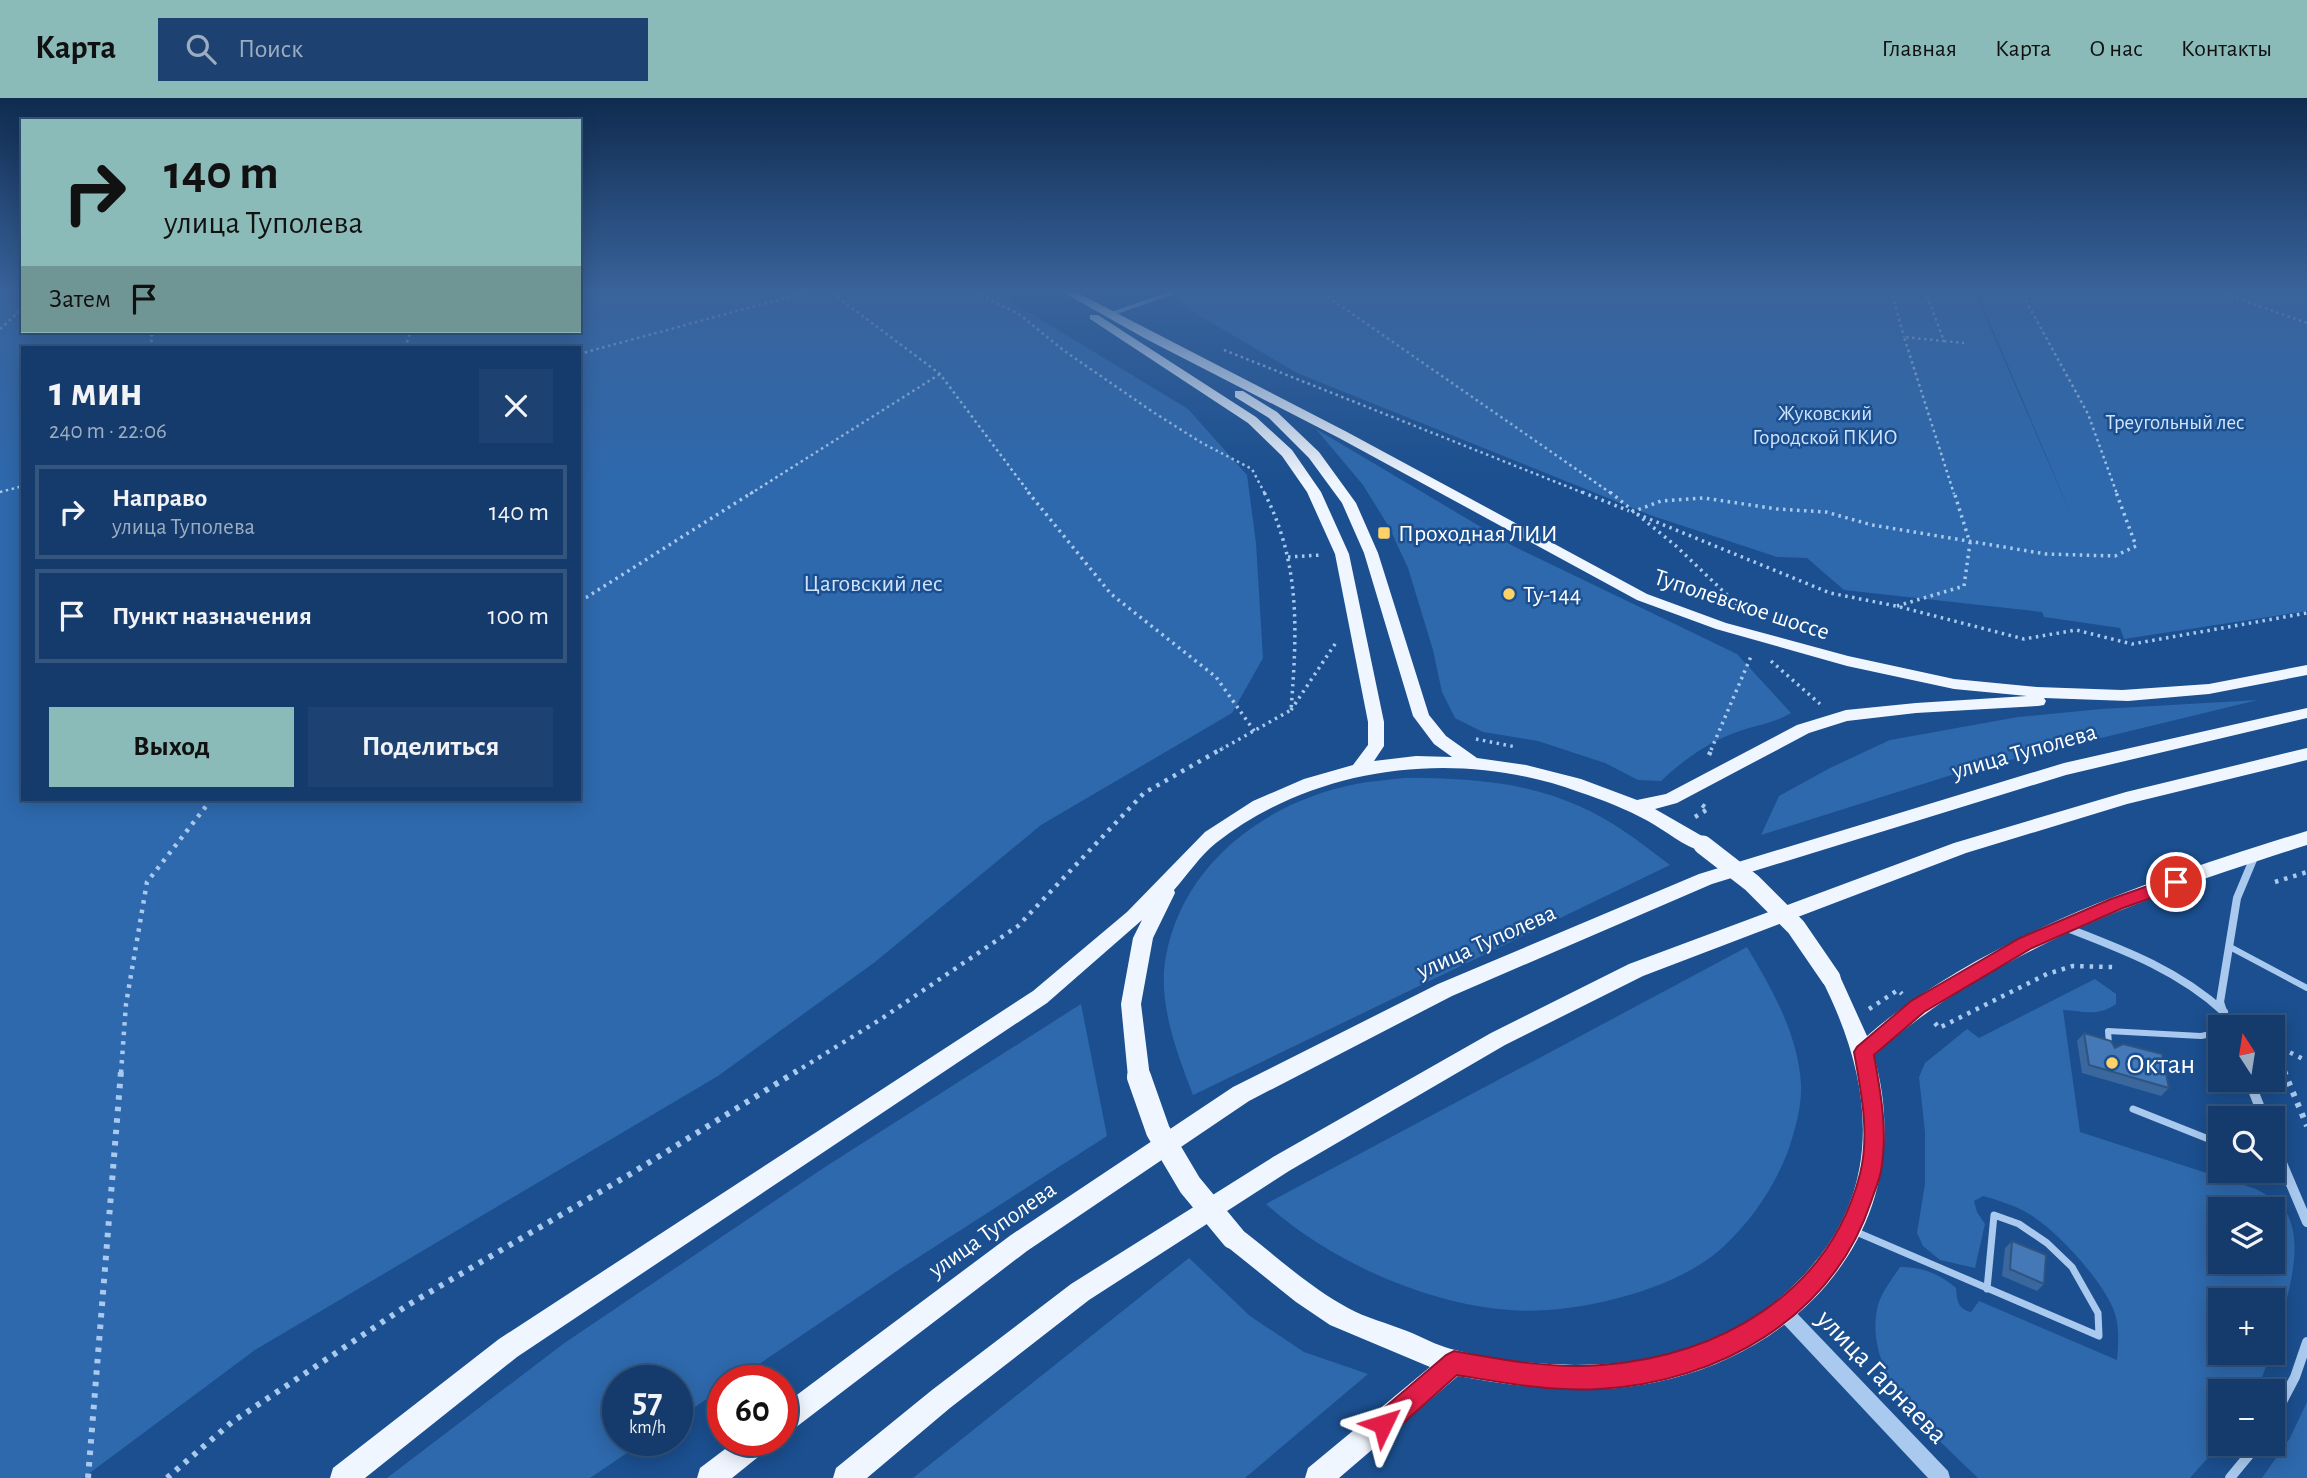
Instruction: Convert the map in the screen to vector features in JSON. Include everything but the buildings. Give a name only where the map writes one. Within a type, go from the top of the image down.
[{"type":"main road","points":[[1152,354],[1252,420],[1287,453],[1314,492],[1342,554],[1376,722],[1376,746],[1360,768]]},
{"type":"main road","name":"Туполевское шоссе","points":[[1177,354],[1273,415],[1314,455],[1349,503],[1371,553],[1421,716],[1440,740],[1472,763]]},
{"type":"main road","name":"Туполевское шоссе","points":[[1184,354],[1343,435],[1642,597],[1756,640],[1954,684],[2037,692],[2128,696]]},
{"type":"main road","points":[[1636,807],[1671,799],[1803,729],[1846,716],[1916,708],[2209,689],[2307,670]]},
{"type":"main road","name":"улица Туполева","points":[[798,1410],[1019,1243],[1241,1094],[1445,990],[1706,879],[2064,769],[2307,713]]},
{"type":"main road","points":[[846,1478],[941,1399],[1091,1285],[1305,1150],[1498,1039],[1636,970],[1959,848],[2126,798],[2307,754]]},
{"type":"main road","points":[[343,1478],[508,1349],[1041,997],[1107,944],[1172,881],[1208,840],[1252,807],[1304,783],[1360,768],[1414,763],[1472,763],[1527,771],[1582,786],[1636,807],[1703,845],[1752,883],[1796,927],[1832,978],[1864,1052],[1874,1111],[1871,1172],[1851,1229],[1823,1273],[1784,1312],[1731,1344],[1670,1367],[1601,1377],[1527,1376],[1454,1363],[1332,1313],[1233,1237],[1190,1185],[1158,1131],[1139,1077],[1131,1004],[1143,938],[1172,881]]},
{"type":"main road","points":[[1864,1052],[1918,1007],[2026,943],[2117,904],[2307,838]]},
{"type":"main road","points":[[1318,1478],[1454,1363]]},
{"type":"main road","points":[[710,1478],[738,1456]]},
{"type":"street","points":[[2225,1015],[2220,1002],[2237,898],[2256,854]]},
{"type":"street","points":[[2063,926],[2168,968],[2191,983],[2224,1012]]},
{"type":"street","points":[[2285,1172],[2307,1222]]},
{"type":"street","name":"улица Гарнаева","points":[[1784,1312],[1941,1478]]},
{"type":"street","points":[[2285,1396],[2307,1342]]},
{"type":"street","points":[[2230,1478],[2248,1456]]},
{"type":"lane","points":[[2230,947],[2307,988]]},
{"type":"lane","points":[[2110,1050],[2108,1031],[2208,1035]]},
{"type":"lane","points":[[2133,1109],[2208,1139]]},
{"type":"lane","points":[[2285,1179],[2289,1182]]},
{"type":"lane","points":[[1851,1229],[1987,1289],[2099,1336],[2098,1313],[2072,1267],[2047,1243],[2019,1224],[1994,1215],[1987,1289]]},
{"type":"path","points":[[914,354],[940,374],[1059,533],[1111,594],[1216,677],[1255,732]]},
{"type":"path","points":[[1069,354],[1202,443],[1252,468],[1277,517],[1288,557],[1297,627],[1291,710]]},
{"type":"path","points":[[1236,354],[1830,593],[1896,606],[2024,639],[2076,630],[2132,644],[2307,612]]},
{"type":"path","points":[[1412,354],[1592,478],[1676,546],[1746,611],[1756,640],[1821,705],[1810,709]]},
{"type":"path","points":[[1896,606],[1964,586],[1970,543],[1910,354]]},
{"type":"path","points":[[1632,512],[1661,500],[1704,498],[1777,509],[1826,512],[1872,525],[1970,543],[2075,557],[2115,556],[2136,546],[2088,414],[2055,354]]},
{"type":"path","points":[[581,598],[940,374]]},
{"type":"path","points":[[0,494],[21,487]]},
{"type":"path","points":[[1288,557],[1342,554]]},
{"type":"path","points":[[1715,757],[1705,764],[1756,640]]},
{"type":"path","points":[[167,1478],[232,1422],[408,1305],[632,1173],[869,1026],[1018,926],[1144,793],[1291,710],[1337,641]]},
{"type":"path","points":[[1469,737],[1522,748]]},
{"type":"path","points":[[88,1478],[126,1004],[147,882],[210,801]]},
{"type":"path","points":[[2275,883],[2307,872]]},
{"type":"path","points":[[1860,1002],[1864,1012],[1898,990],[1939,1028],[2047,974],[2073,966],[2117,967]]},
{"type":"path","points":[[2286,1051],[2307,1061]]},
{"type":"path","points":[[2286,1076],[2307,1126]]},
{"type":"green space","name":"Цаговский лес","points":[[0,354],[21,354],[21,801],[581,801],[581,354],[1098,354],[1188,409],[1247,475],[1256,543],[1263,658],[1232,713],[1041,825],[875,962],[718,1076],[255,1350],[83,1478],[0,1478]]},
{"type":"green space","points":[[1266,354],[2002,354],[2073,519],[2003,354],[2307,354],[2307,611],[2124,639],[2120,628],[2044,617],[2042,612],[1844,590],[1807,558],[1777,557],[1650,515],[1297,373]]},
{"type":"green space","points":[[1316,429],[1513,546],[1737,654],[1791,713],[1710,744],[1684,761],[1661,781],[1638,780],[1605,763],[1538,741],[1483,732],[1455,718],[1442,692],[1433,650],[1408,568],[1389,527],[1363,485]]},
{"type":"green space","points":[[2258,700],[1961,772],[1761,835],[1779,796],[1890,740],[2018,717],[2101,709]]},
{"type":"green space","points":[[1404,778],[1493,783],[1537,791],[1603,818],[1670,865],[1193,1095],[1170,1027],[1164,991],[1166,956],[1175,923],[1190,892],[1210,865],[1234,842],[1261,821],[1291,805],[1323,792],[1356,784]]},
{"type":"green space","points":[[1747,947],[1782,1012],[1795,1047],[1801,1084],[1798,1118],[1782,1165],[1753,1215],[1723,1247],[1703,1263],[1679,1276],[1652,1288],[1593,1304],[1536,1311],[1478,1306],[1412,1289],[1379,1276],[1318,1243],[1266,1204]]},
{"type":"green space","points":[[2095,979],[2116,994],[2116,1004],[2097,1012],[2063,1010],[2080,1132],[2208,1173],[2208,1183],[2237,1183],[2270,1197],[2208,1197],[2208,1274],[2285,1274],[2286,1212],[2292,1226],[2294,1259],[2285,1303],[2285,1288],[2208,1288],[2208,1365],[2267,1365],[2261,1379],[2208,1379],[2209,1456],[2190,1478],[1978,1478],[1923,1424],[1892,1382],[1881,1359],[1876,1335],[1877,1309],[1883,1292],[1900,1267],[1923,1270],[1944,1279],[1956,1288],[1959,1304],[1967,1311],[1971,1312],[1979,1301],[2117,1360],[2117,1322],[2106,1296],[2073,1252],[2032,1216],[2012,1205],[1983,1196],[1974,1201],[1985,1224],[1975,1268],[1940,1260],[1923,1246],[1917,1233],[1925,1184],[1925,1132],[1919,1077],[1925,1063],[1967,1029],[1979,1038]]},
{"type":"green space","points":[[1081,1004],[1107,1136],[897,1271],[758,1365],[707,1365],[707,1399],[693,1408],[693,1365],[602,1365],[602,1456],[622,1456],[590,1478],[387,1478],[563,1344],[825,1167]]},
{"type":"green space","points":[[1189,1258],[1250,1316],[1304,1352],[1368,1374],[1245,1478],[913,1478]]},
{"type":"green space","points":[[2307,1402],[2307,1478],[2262,1478],[2277,1456],[2285,1456],[2285,1445]]},
{"type":"place","name":"Проходная ЛИИ","points":[[1384,533]]},
{"type":"place","name":"Ty-144","points":[[1509,594]]},
{"type":"place","name":"Октан","points":[[2112,1063]]},
{"type":"route","points":[[1383,1424],[1454,1363],[1527,1376],[1601,1377],[1670,1367],[1731,1344],[1784,1312],[1823,1273],[1851,1229],[1871,1172],[1874,1111],[1864,1052],[1903,1017],[2026,943],[2176,882]]},
{"type":"park label","name":"Треугольный лес","points":[[2175,422]]},
{"type":"park label","name":"Жуковский Городской ПКИО","points":[[1825,425]]}]
